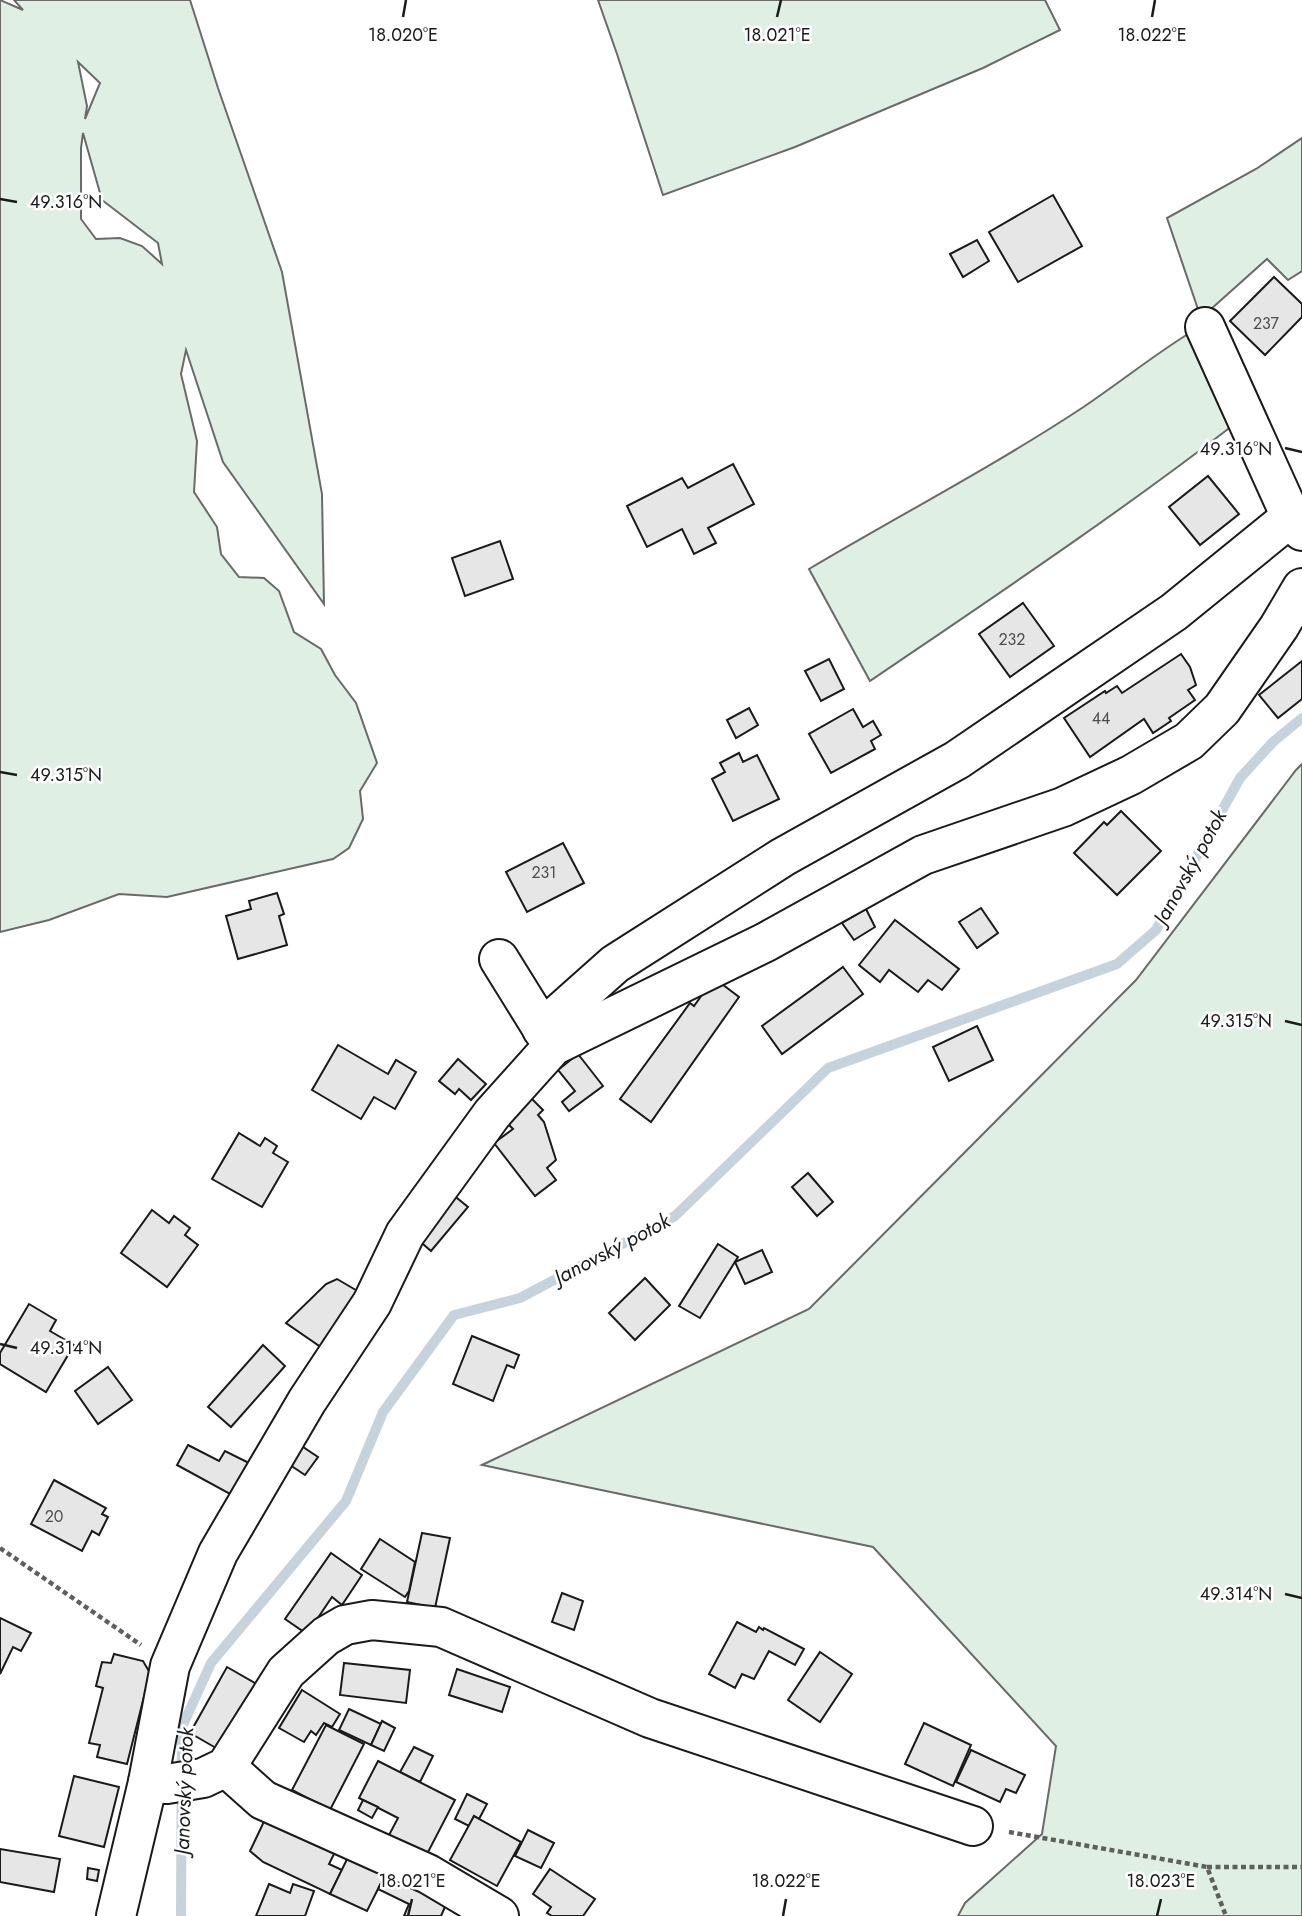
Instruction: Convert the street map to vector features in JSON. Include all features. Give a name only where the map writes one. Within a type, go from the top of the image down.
[{"type":"street","points":[[186,1778],[170,1666],[218,1553],[307,1401],[372,1303],[405,1234],[547,1037],[614,964],[783,857],[957,760],[1174,612],[1296,524],[1205,327]]},
{"type":"street","points":[[547,1037],[766,942],[923,855],[1063,807],[1132,775],[1189,741],[1222,709],[1279,627],[1302,588]]},
{"type":"street","points":[[499,959],[547,1037]]},
{"type":"street","points":[[116,1916],[186,1778],[286,1672],[326,1636],[345,1625],[372,1620],[441,1627],[650,1718],[973,1826]]},
{"type":"street","points":[[186,1778],[263,1800],[428,1874],[499,1916]]},
{"type":"path","points":[[0,1548],[170,1666]]},
{"type":"path","points":[[973,1826],[1207,1867],[1302,1867]]},
{"type":"path","points":[[1207,1867],[1226,1916]]},
{"type":"green space","points":[[0,0],[23,10],[14,0],[190,0],[282,272],[322,494],[324,604],[223,462],[186,350],[181,374],[197,441],[194,492],[217,527],[221,554],[239,577],[264,578],[279,591],[294,632],[321,649],[335,675],[356,703],[377,763],[360,791],[363,819],[349,848],[333,859],[167,897],[119,894],[49,920],[0,932]],"holes":[[[78,62],[100,83],[85,119],[87,106]],[[83,133],[102,200],[158,243],[162,264],[142,246],[120,238],[96,239],[81,219]]]},
{"type":"green space","points":[[598,0],[1045,0],[1060,30],[983,68],[795,147],[663,195]]},
{"type":"green space","points":[[1302,138],[1302,271],[1288,280],[1267,259],[1201,318],[1167,218],[1256,169]]},
{"type":"green space","points":[[1188,334],[1232,426],[1098,524],[870,681],[809,569],[1049,429]]},
{"type":"green space","points":[[1302,764],[1302,1916],[958,1916],[965,1903],[1042,1834],[1056,1746],[873,1547],[482,1465],[809,1309],[1136,980]]},
{"type":"building","points":[[1053,195],[1082,246],[1018,282],[989,232]]},
{"type":"building","points":[[977,240],[989,261],[963,277],[950,254]]},
{"type":"building","points":[[1274,277],[1302,304],[1302,317],[1265,355],[1230,321]]},
{"type":"building","points":[[733,464],[754,504],[708,528],[716,543],[694,554],[682,529],[647,547],[627,506],[682,478],[688,488]]},
{"type":"building","points":[[1208,476],[1239,514],[1200,545],[1169,507]]},
{"type":"building","points":[[500,541],[513,579],[465,596],[452,558]]},
{"type":"building","points":[[1023,603],[1054,646],[1010,677],[979,634]]},
{"type":"building","points":[[1181,654],[1190,667],[1196,685],[1188,690],[1195,700],[1153,733],[1144,719],[1090,757],[1064,718],[1105,691],[1106,693],[1117,686],[1122,693]]},
{"type":"building","points":[[829,659],[844,689],[821,701],[805,671]]},
{"type":"building","points":[[1302,661],[1302,699],[1278,718],[1259,695]]},
{"type":"building","points":[[749,708],[758,725],[736,738],[727,720]]},
{"type":"building","points":[[853,709],[863,727],[873,721],[881,735],[871,741],[875,749],[831,773],[809,734]]},
{"type":"building","points":[[739,753],[743,762],[757,755],[779,799],[733,821],[712,779],[725,772],[720,763]]},
{"type":"building","points":[[1121,811],[1161,851],[1117,895],[1074,853],[1104,822],[1107,825]]},
{"type":"building","points":[[563,843],[584,883],[527,912],[506,872]]},
{"type":"building","points":[[277,893],[284,914],[279,916],[287,945],[238,959],[226,916],[251,909],[249,901]]},
{"type":"building","points":[[981,908],[998,933],[977,948],[959,922]]},
{"type":"building","points":[[866,909],[875,927],[854,940],[842,923]]},
{"type":"building","points":[[895,920],[959,969],[942,990],[928,980],[918,992],[889,970],[880,982],[859,965]]},
{"type":"building","points":[[843,967],[863,994],[782,1054],[762,1026]]},
{"type":"building","points":[[714,978],[739,997],[651,1122],[620,1099],[690,1003],[694,1006]]},
{"type":"building","points":[[977,1026],[993,1060],[949,1081],[933,1047]]},
{"type":"building","points":[[338,1045],[388,1074],[396,1060],[416,1072],[395,1109],[374,1097],[361,1119],[312,1090]]},
{"type":"building","points":[[578,1054],[603,1086],[569,1111],[562,1102],[575,1091],[558,1070]]},
{"type":"building","points":[[458,1059],[486,1084],[471,1100],[459,1089],[455,1094],[439,1081]]},
{"type":"building","points":[[528,1095],[543,1110],[538,1115],[544,1122],[556,1160],[547,1168],[556,1180],[535,1196],[494,1143],[513,1129],[503,1119]]},
{"type":"building","points":[[239,1133],[260,1146],[265,1138],[277,1146],[273,1153],[288,1162],[262,1207],[212,1179]]},
{"type":"building","points":[[808,1173],[833,1202],[817,1216],[792,1187]]},
{"type":"building","points":[[452,1194],[468,1207],[431,1251],[416,1238]]},
{"type":"building","points":[[152,1210],[169,1223],[174,1216],[190,1228],[185,1235],[198,1245],[167,1287],[121,1253]]},
{"type":"building","points":[[718,1244],[738,1257],[700,1318],[679,1306]]},
{"type":"building","points":[[762,1250],[772,1272],[745,1284],[735,1262]]},
{"type":"building","points":[[645,1278],[670,1305],[635,1340],[609,1313]]},
{"type":"building","points":[[337,1279],[361,1293],[328,1352],[286,1323],[326,1284]]},
{"type":"building","points":[[29,1304],[56,1320],[50,1331],[74,1345],[46,1392],[0,1364],[0,1353]]},
{"type":"building","points":[[472,1336],[519,1355],[514,1368],[507,1365],[493,1401],[453,1384]]},
{"type":"building","points":[[263,1345],[285,1366],[231,1427],[208,1407]]},
{"type":"building","points":[[108,1367],[132,1400],[98,1424],[75,1391]]},
{"type":"building","points":[[188,1445],[219,1461],[225,1451],[249,1463],[230,1494],[177,1465]]},
{"type":"building","points":[[300,1445],[318,1457],[305,1475],[287,1463]]},
{"type":"building","points":[[54,1480],[106,1508],[102,1514],[108,1517],[99,1535],[92,1531],[82,1551],[31,1524]]},
{"type":"building","points":[[422,1533],[450,1538],[435,1608],[407,1602]]},
{"type":"building","points":[[380,1539],[415,1562],[409,1591],[405,1597],[361,1569]]},
{"type":"building","points":[[331,1553],[362,1575],[342,1605],[332,1597],[307,1634],[285,1619]]},
{"type":"building","points":[[562,1593],[583,1601],[574,1630],[552,1622]]},
{"type":"building","points":[[0,1618],[31,1633],[21,1651],[13,1647],[0,1674]]},
{"type":"building","points":[[737,1622],[756,1632],[759,1627],[763,1630],[764,1628],[804,1649],[795,1665],[769,1651],[754,1679],[742,1674],[735,1688],[709,1674]]},
{"type":"building","points":[[820,1652],[852,1674],[820,1722],[788,1700]]},
{"type":"building","points":[[114,1654],[143,1661],[150,1673],[127,1764],[97,1757],[100,1745],[89,1743],[103,1688],[96,1686],[102,1662],[111,1663]]},
{"type":"building","points":[[344,1663],[410,1670],[406,1703],[340,1695]]},
{"type":"building","points":[[227,1667],[260,1686],[216,1748],[190,1733]]},
{"type":"building","points":[[457,1669],[510,1687],[502,1712],[449,1695]]},
{"type":"building","points":[[302,1690],[340,1714],[332,1727],[324,1723],[316,1735],[311,1731],[304,1742],[279,1728]]},
{"type":"building","points":[[349,1709],[381,1724],[371,1745],[339,1730]]},
{"type":"building","points":[[382,1721],[395,1728],[384,1751],[371,1745]]},
{"type":"building","points":[[924,1723],[971,1745],[953,1786],[905,1764]]},
{"type":"building","points":[[326,1725],[364,1744],[330,1810],[292,1790]]},
{"type":"building","points":[[414,1747],[433,1756],[420,1782],[400,1772]]},
{"type":"building","points":[[971,1750],[1025,1775],[1016,1793],[1006,1789],[1000,1802],[956,1782]]},
{"type":"building","points":[[378,1761],[455,1800],[426,1856],[388,1837],[398,1818],[359,1798]]},
{"type":"building","points":[[74,1776],[119,1787],[104,1847],[59,1836]]},
{"type":"building","points":[[467,1794],[487,1804],[479,1819],[474,1816],[469,1826],[455,1819]]},
{"type":"building","points":[[363,1800],[378,1807],[372,1818],[358,1810]]},
{"type":"building","points":[[268,1813],[338,1846],[329,1864],[342,1870],[330,1894],[263,1862],[250,1851]]},
{"type":"building","points":[[474,1816],[521,1842],[497,1886],[450,1860]]},
{"type":"building","points":[[528,1830],[554,1843],[541,1868],[515,1856]]},
{"type":"building","points":[[0,1849],[60,1859],[54,1892],[0,1882]]},
{"type":"building","points":[[351,1851],[385,1875],[367,1911],[330,1894]]},
{"type":"building","points":[[88,1868],[99,1870],[97,1881],[87,1879]]},
{"type":"building","points":[[550,1869],[595,1899],[583,1916],[552,1916],[547,1913],[551,1907],[533,1894]]},
{"type":"building","points":[[385,1875],[413,1889],[415,1885],[448,1900],[441,1916],[404,1916],[409,1904],[378,1889]]},
{"type":"building","points":[[269,1884],[290,1893],[293,1884],[314,1891],[305,1916],[256,1916]]},
{"type":"waterway","name":"Janovský potok","points":[[181,1916],[182,1727],[211,1663],[346,1501],[383,1412],[454,1315],[520,1298],[675,1216],[828,1068],[1117,964],[1156,930],[1240,778],[1273,742],[1302,718]]}]
